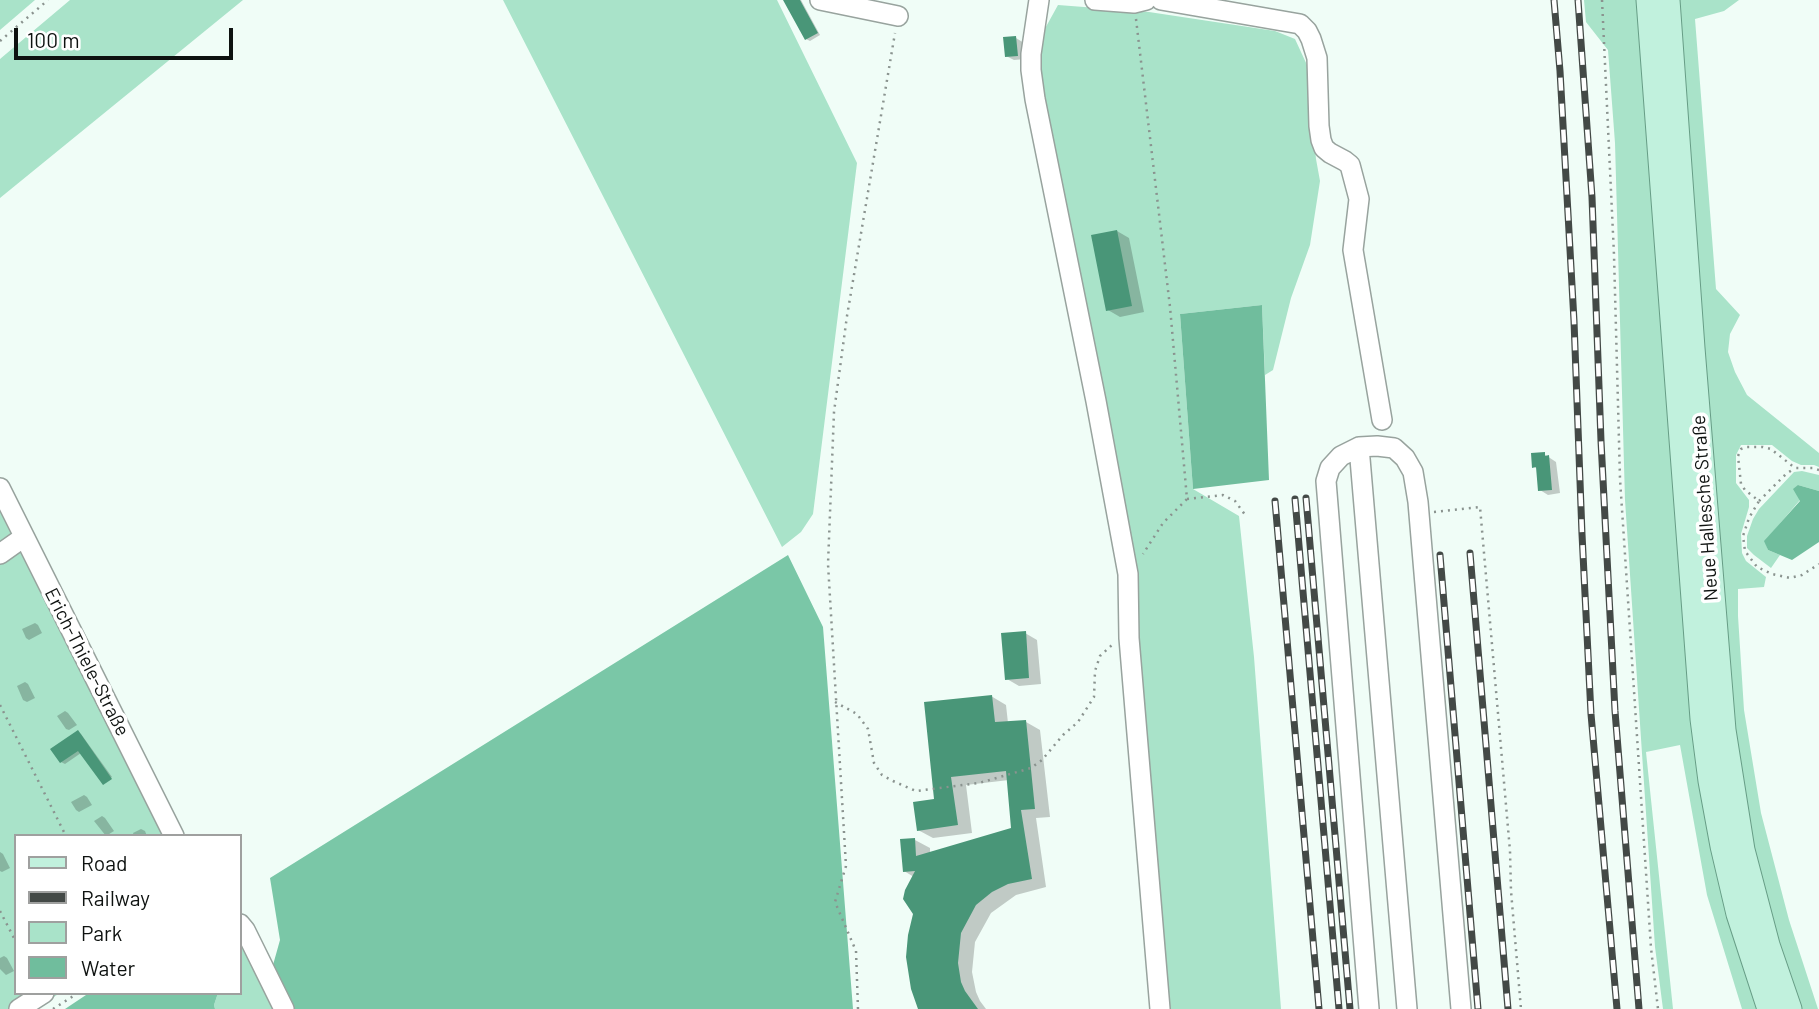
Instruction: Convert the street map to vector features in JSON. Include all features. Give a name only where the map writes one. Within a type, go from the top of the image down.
[{"type":"main road","name":"Neue Hallesche Straße","points":[[1648,0],[1702,719],[1710,781],[1725,859],[1738,914],[1769,1009]]},
{"type":"main road","name":"Neue Hallesche Straße","points":[[1668,0],[1724,730],[1743,850],[1768,945],[1790,1009]]},
{"type":"street","points":[[820,0],[898,16]]},
{"type":"street","points":[[1039,0],[1031,54],[1035,99],[1128,573],[1129,638],[1160,1009]]},
{"type":"street","points":[[1096,0],[1140,2]]},
{"type":"street","points":[[1163,0],[1300,24],[1307,31],[1317,58],[1318,127],[1321,140],[1324,148],[1350,165],[1359,200],[1353,250],[1382,420]]},
{"type":"street","points":[[1369,1009],[1326,481],[1330,468],[1341,456],[1359,447],[1377,446],[1394,448],[1405,458],[1413,471],[1419,513],[1461,1009]]},
{"type":"street","points":[[1359,447],[1407,1009]]},
{"type":"street","name":"Erich-Thiele-Straße","points":[[0,488],[173,834]]},
{"type":"street","points":[[0,554],[24,537]]},
{"type":"street","points":[[242,926],[284,1009]]},
{"type":"street","points":[[19,1009],[41,995]]},
{"type":"path","points":[[0,41],[48,0]]},
{"type":"path","points":[[1602,0],[1614,255],[1620,479],[1651,948],[1658,1009]]},
{"type":"path","points":[[1140,2],[1187,499]]},
{"type":"path","points":[[858,1009],[856,951],[835,902],[846,866],[828,564],[834,412],[849,302],[898,16]]},
{"type":"path","points":[[1759,501],[1741,484],[1738,456],[1741,449],[1756,446],[1771,449],[1795,468]]},
{"type":"path","points":[[1819,470],[1795,468],[1786,474],[1759,501],[1743,536],[1745,551],[1757,566],[1772,574],[1790,578],[1802,575],[1819,564]]},
{"type":"path","points":[[1128,573],[1163,523],[1187,499],[1223,495],[1235,501],[1247,516]]},
{"type":"path","points":[[1419,513],[1480,507],[1521,1009]]},
{"type":"path","points":[[835,702],[857,714],[868,729],[874,764],[882,775],[916,791],[979,783],[1031,768],[1042,761],[1063,735],[1078,722],[1094,697],[1095,671],[1100,656],[1112,645],[1129,638]]},
{"type":"path","points":[[0,705],[65,834]]},
{"type":"path","points":[[0,911],[14,938]]},
{"type":"path","points":[[53,1009],[75,995]]},
{"type":"green space","points":[[0,0],[35,0],[0,30]]},
{"type":"green space","points":[[70,0],[243,0],[0,198],[0,59]]},
{"type":"green space","points":[[503,0],[777,0],[857,163],[813,514],[801,532],[782,547]]},
{"type":"green space","points":[[1584,0],[1638,0],[1759,1009],[1742,1009],[1707,895],[1680,745],[1646,752],[1673,1009],[1663,1009],[1655,947],[1625,500],[1615,143],[1608,50],[1586,22]]},
{"type":"green space","points":[[1676,0],[1739,0],[1724,11],[1695,19],[1716,289],[1740,315],[1730,334],[1728,352],[1747,395],[1819,453],[1819,467],[1792,461],[1772,445],[1741,445],[1736,455],[1736,483],[1749,500],[1741,534],[1742,553],[1746,561],[1766,577],[1764,587],[1738,589],[1744,710],[1761,813],[1789,920],[1818,1009],[1799,1009],[1778,945],[1749,829],[1738,770]]},
{"type":"green space","points":[[1058,5],[1149,12],[1275,31],[1295,39],[1307,65],[1320,181],[1310,245],[1291,298],[1273,370],[1265,375],[1262,305],[1180,314],[1193,489],[1239,516],[1254,657],[1281,1009],[1167,1009],[1142,709],[1037,68],[1037,43]]},
{"type":"green space","points":[[1794,472],[1819,475],[1819,491],[1798,485],[1800,500],[1765,541],[1768,550],[1780,555],[1771,568],[1747,548],[1747,536],[1759,509]]},
{"type":"green space","points":[[0,509],[162,834],[14,834],[14,995],[57,995],[35,1009],[0,1009]]},
{"type":"green space","points":[[242,944],[277,1009],[215,1009],[217,995],[242,995]]},
{"type":"shaded area","points":[[788,555],[823,627],[853,1009],[292,1009],[273,965],[280,940],[270,878]]},
{"type":"shaded area","points":[[86,995],[217,995],[215,1009],[65,1009]]},
{"type":"water","points":[[1262,305],[1269,480],[1193,489],[1180,314]]},
{"type":"water","points":[[1798,485],[1819,491],[1819,542],[1792,560],[1768,550],[1764,541],[1800,501],[1793,489]]},
{"type":"building","points":[[783,0],[800,0],[818,33],[805,40]]},
{"type":"building","points":[[1016,36],[1018,56],[1005,57],[1003,37]]},
{"type":"building","points":[[1117,230],[1132,306],[1106,311],[1091,235]]},
{"type":"building","points":[[1545,452],[1545,456],[1549,455],[1552,490],[1538,491],[1536,467],[1532,468],[1531,453]]},
{"type":"building","points":[[1026,631],[1029,678],[1005,680],[1001,633]]},
{"type":"building","points":[[992,695],[995,722],[1026,720],[1035,809],[1021,810],[1032,879],[1008,884],[992,892],[976,905],[961,933],[958,963],[961,982],[978,1009],[918,1009],[911,989],[906,957],[913,914],[903,899],[915,871],[903,872],[900,839],[915,838],[916,856],[1011,828],[1006,771],[951,777],[958,825],[917,831],[913,802],[934,799],[924,702]]},
{"type":"building","points":[[78,730],[112,779],[103,785],[78,751],[60,763],[50,749]]},
{"type":"railway","points":[[1554,0],[1574,321],[1591,714],[1617,1009]]},
{"type":"railway","points":[[1578,0],[1592,197],[1615,711],[1639,1009]]},
{"type":"railway","points":[[1306,498],[1350,1009]]},
{"type":"railway","points":[[1295,499],[1339,1009]]},
{"type":"railway","points":[[1275,501],[1319,1009]]},
{"type":"railway","points":[[1470,553],[1508,1009]]},
{"type":"railway","points":[[1440,555],[1478,1009]]}]
